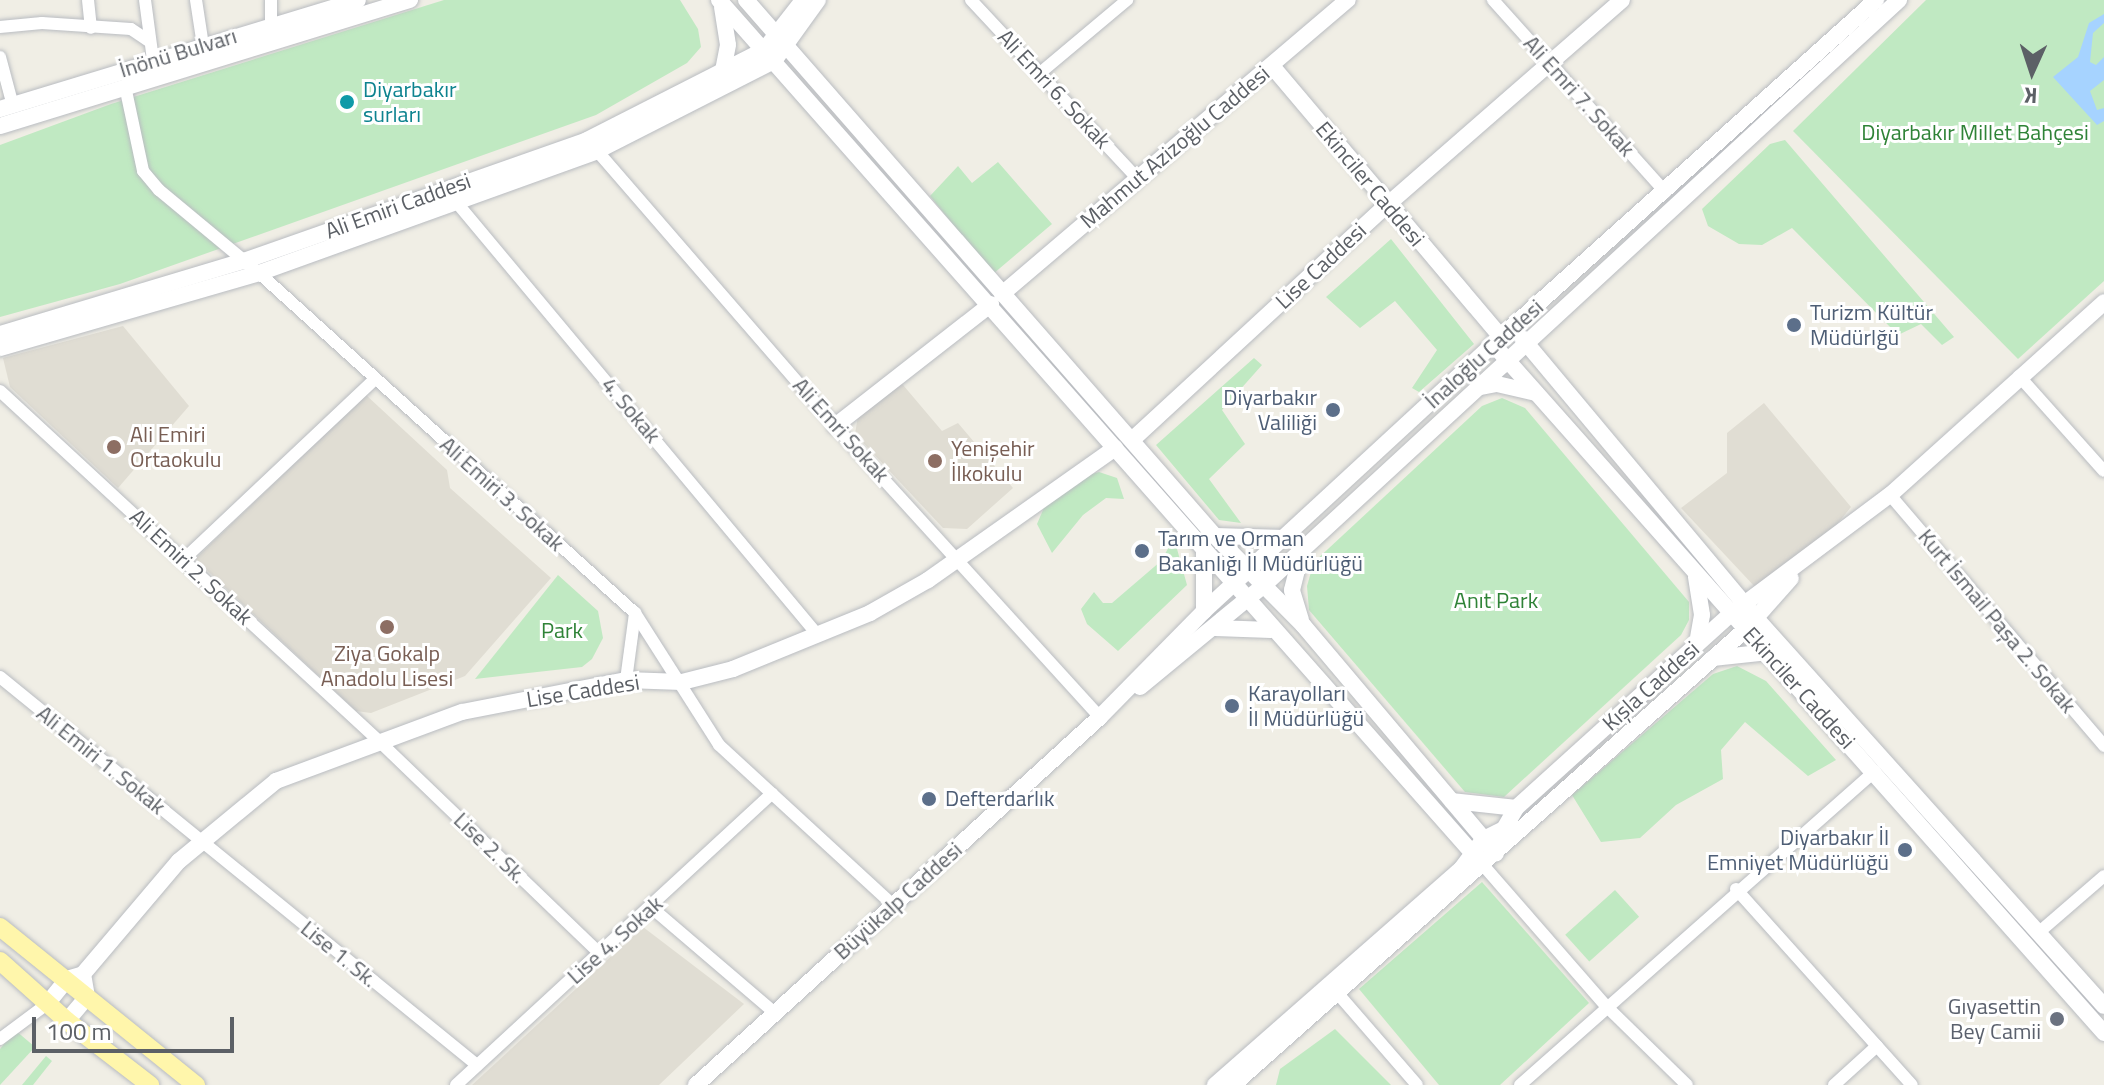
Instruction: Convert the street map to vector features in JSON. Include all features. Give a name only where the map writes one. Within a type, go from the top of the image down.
[{"type":"main road","name":"İnönü Bulvarı","points":[[6,107],[358,0]]},
{"type":"main road","points":[[0,126],[410,0]]},
{"type":"main road","points":[[746,0],[997,299],[1115,448],[1209,541],[1249,570],[1303,625],[1484,839],[1489,859]]},
{"type":"main road","points":[[783,41],[803,0]]},
{"type":"main road","points":[[783,41],[818,0]]},
{"type":"main road","name":"Mahmut Azizoğlu Caddesi","points":[[835,426],[997,299],[1348,0]]},
{"type":"main road","name":"Lise Caddesi","points":[[1132,440],[1386,206],[1622,0]]},
{"type":"main road","name":"İnaloğlu Caddesi","points":[[1100,717],[1204,611],[1235,586],[1502,336],[1876,0]]},
{"type":"main road","name":"İnaloğlu Caddesi","points":[[1100,717],[1263,586],[1899,0]]},
{"type":"main road","points":[[720,1],[1132,440],[1209,541],[1235,586],[1271,630],[1471,852],[1489,859]]},
{"type":"main road","points":[[720,1],[728,45],[723,70]]},
{"type":"main road","name":"Ali Emiri Caddesi","points":[[0,334],[244,261],[444,189],[592,146],[723,70],[769,56],[783,41]]},
{"type":"main road","points":[[0,348],[259,273],[457,201],[592,146],[769,56]]},
{"type":"main road","name":"Ekinciler Caddesi","points":[[1272,66],[1386,206],[1502,336],[1508,362],[1695,571],[1738,607]]},
{"type":"main road","name":"Kışla Caddesi","points":[[1215,1085],[1234,1081],[1461,869],[1471,852],[1484,839],[1504,829],[1516,808],[1738,607],[1807,561],[1890,495],[2104,302]]},
{"type":"main road","name":"Ekinciler Caddesi","points":[[1502,336],[1529,344],[1738,607],[1769,652],[2104,1033]]},
{"type":"main road","points":[[1479,388],[1497,384],[1536,393]]},
{"type":"main road","name":"Lise Caddesi","points":[[47,1004],[179,861],[276,781],[462,712],[626,680],[682,682],[733,669],[870,613],[960,558],[1115,448]]},
{"type":"main road","points":[[1209,541],[1285,538]]},
{"type":"main road","points":[[1204,611],[1209,541]]},
{"type":"main road","points":[[1303,625],[1292,590],[1304,545]]},
{"type":"main road","points":[[1333,988],[1489,859],[1708,659],[1751,624],[1807,561]]},
{"type":"main road","points":[[1695,571],[1702,596],[1697,645]]},
{"type":"main road","name":"Ekinciler Caddesi","points":[[1751,624],[2104,1006]]},
{"type":"main road","points":[[1209,629],[1229,625],[1271,630]]},
{"type":"main road","points":[[1708,659],[1769,652]]},
{"type":"main road","name":"Büyükalp Caddesi","points":[[696,1085],[1100,717]]},
{"type":"main road","points":[[1452,801],[1516,808]]},
{"type":"main road","points":[[0,927],[75,976],[87,997],[196,1085]]},
{"type":"main road","points":[[0,961],[67,1021],[150,1085]]},
{"type":"main road","points":[[67,1021],[87,997]]},
{"type":"street","points":[[88,0],[91,28]]},
{"type":"street","points":[[145,0],[153,60]]},
{"type":"street","points":[[196,0],[203,46]]},
{"type":"street","points":[[271,0],[271,25]]},
{"type":"street","name":"Ali Emri 6. Sokak","points":[[971,0],[1137,178]]},
{"type":"street","points":[[1040,73],[1127,0]]},
{"type":"street","name":"Ali Emri 7. Sokak","points":[[1493,0],[1665,192]]},
{"type":"street","points":[[0,27],[42,23],[131,29],[149,41]]},
{"type":"street","points":[[0,57],[6,107]]},
{"type":"street","name":"Ali Emiri 3. Sokak","points":[[125,86],[143,171],[635,613],[682,682],[719,745],[892,904]]},
{"type":"street","name":"Ali Emri Sokak","points":[[592,146],[835,426],[960,558],[1100,717]]},
{"type":"street","name":"4. Sokak","points":[[444,189],[816,633]]},
{"type":"street","points":[[2019,376],[2104,471]]},
{"type":"street","points":[[183,560],[375,379]]},
{"type":"street","name":"Ali Emiri 2. Sokak","points":[[2,398],[381,743]]},
{"type":"street","name":"Kurt İsmail Paşa 2. Sokak","points":[[1890,495],[2104,746]]},
{"type":"street","points":[[626,680],[635,613]]},
{"type":"street","name":"Ali Emiri 1. Sokak","points":[[0,677],[202,843]]},
{"type":"street","name":"Lise 2. Sk.","points":[[381,743],[600,954]]},
{"type":"street","points":[[1520,1085],[1736,889],[1875,771]]},
{"type":"street","name":"Lise 4. Sokak","points":[[456,1085],[652,908],[772,793]]},
{"type":"street","name":"Lise 1. Sk.","points":[[202,843],[477,1065]]},
{"type":"street","points":[[1489,859],[1606,1006],[1687,1085]]},
{"type":"street","points":[[2038,933],[2104,876]]},
{"type":"street","points":[[1736,889],[1912,1085]]},
{"type":"street","points":[[652,908],[775,1013]]},
{"type":"street","points":[[1333,988],[1417,1085]]},
{"type":"street","points":[[0,1039],[47,1004]]},
{"type":"street","points":[[1834,1085],[1877,1046]]},
{"type":"shaded area","name":"Ali Emiri Ortaokulu","points":[[123,326],[189,406],[118,488],[10,387],[3,358]]},
{"type":"shaded area","name":"Yenişehir İlkokulu","points":[[898,379],[942,431],[958,423],[1013,488],[967,529],[943,528],[855,434],[858,416]]},
{"type":"shaded area","name":"Ziya Gokalp Anadolu Lisesi","points":[[366,395],[447,470],[450,488],[551,578],[465,676],[371,713],[356,711],[195,559]]},
{"type":"shaded area","points":[[1764,403],[1851,507],[1807,561],[1756,588],[1681,508],[1727,473],[1727,433]]},
{"type":"shaded area","points":[[643,927],[744,1004],[659,1085],[472,1085]]},
{"type":"green space","points":[[444,0],[680,0],[698,29],[701,47],[687,63],[596,115],[120,284],[0,317],[0,145],[111,104]]},
{"type":"green space","name":"Diyarbakır Millet Bahçesi","points":[[1926,0],[2104,0],[2104,281],[2018,359],[1793,131]]},
{"type":"green space","points":[[1785,140],[1954,337],[1942,345],[1921,324],[1898,335],[1792,228],[1762,245],[1739,244],[1708,226],[1702,209],[1770,144]]},
{"type":"green space","points":[[998,162],[1052,224],[993,274],[930,196],[958,166],[972,183]]},
{"type":"green space","points":[[1391,239],[1474,344],[1419,392],[1412,388],[1437,350],[1395,301],[1360,328],[1326,297]]},
{"type":"green space","points":[[1254,358],[1262,365],[1222,410],[1245,444],[1209,479],[1241,523],[1219,520],[1156,445]]},
{"type":"green space","name":"Anıt Park","points":[[1502,398],[1525,408],[1689,602],[1689,620],[1681,635],[1504,797],[1465,792],[1309,610],[1307,586],[1314,562],[1482,406]]},
{"type":"green space","points":[[1099,472],[1117,478],[1124,499],[1106,498],[1083,515],[1052,553],[1037,524],[1046,503],[1074,479]]},
{"type":"green space","points":[[1174,538],[1187,585],[1118,651],[1087,624],[1081,609],[1094,592],[1103,603],[1112,603],[1161,561]]},
{"type":"green space","name":"Park","points":[[558,575],[598,611],[603,638],[592,659],[582,667],[475,679]]},
{"type":"green space","points":[[1737,666],[1766,681],[1836,760],[1808,776],[1745,722],[1721,750],[1723,779],[1676,805],[1640,838],[1601,842],[1572,795],[1713,674]]},
{"type":"green space","points":[[1482,882],[1589,1003],[1500,1085],[1439,1085],[1359,989]]},
{"type":"green space","points":[[1615,890],[1639,917],[1589,962],[1565,935]]},
{"type":"green space","points":[[1335,1029],[1391,1085],[1276,1085],[1280,1069]]},
{"type":"green space","points":[[15,1030],[35,1047],[0,1085],[0,1049]]},
{"type":"green space","points":[[46,1056],[52,1061],[33,1085],[22,1085]]},
{"type":"water","points":[[2104,14],[2104,23],[2093,33],[2090,62],[2096,65],[2104,57],[2104,80],[2090,91],[2097,110],[2104,108],[2104,121],[2097,125],[2053,77],[2078,57],[2089,23]]},
{"type":"place","name":"Diyarbakır surları","points":[[347,102]]},
{"type":"place","name":"Turizm Kültür Müdürlğü","points":[[1794,325]]},
{"type":"place","name":"Diyarbakır Valiliği","points":[[1333,410]]},
{"type":"place","name":"Ali Emiri Ortaokulu","points":[[114,447]]},
{"type":"place","name":"Yenişehir İlkokulu","points":[[935,461]]},
{"type":"place","name":"Tarım ve Orman Bakanlığı İl Müdürlüğü","points":[[1142,551]]},
{"type":"place","name":"Ziya Gokalp Anadolu Lisesi","points":[[387,627]]},
{"type":"place","name":"Karayolları İl Müdürlüğü","points":[[1232,706]]},
{"type":"place","name":"Defterdarlık","points":[[929,799]]},
{"type":"place","name":"Diyarbakır İl Emniyet Müdürlüğü","points":[[1905,850]]},
{"type":"place","name":"Gıyasettin Bey Camii","points":[[2057,1019]]}]
